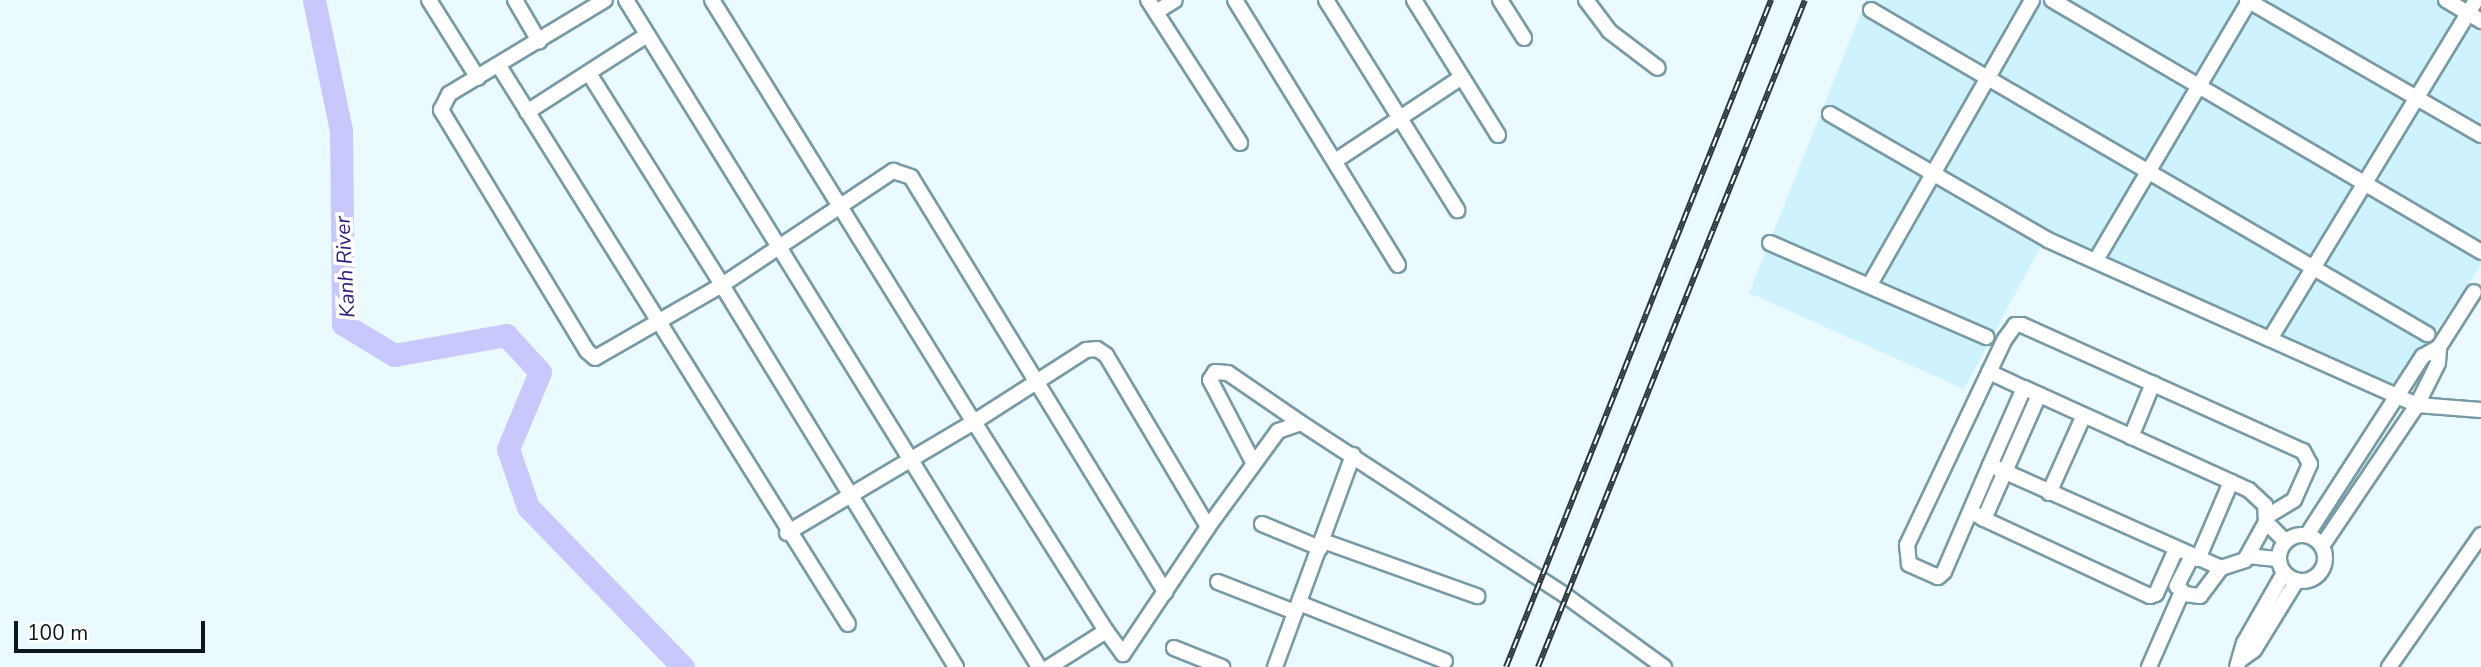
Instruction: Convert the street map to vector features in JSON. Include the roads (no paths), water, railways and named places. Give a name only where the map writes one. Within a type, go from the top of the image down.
[{"type":"street","points":[[429,0],[478,78]]},
{"type":"street","points":[[514,0],[539,41]]},
{"type":"street","points":[[603,0],[499,66],[449,93],[441,110],[587,351],[602,358],[782,247],[893,171],[911,177],[980,295],[1040,383],[1165,592]]},
{"type":"street","points":[[626,0],[782,247],[1039,667]]},
{"type":"street","points":[[712,0],[974,422],[1123,654]]},
{"type":"street","points":[[1175,0],[1152,6],[1240,143]]},
{"type":"street","points":[[1235,0],[1398,265]]},
{"type":"street","points":[[1326,0],[1457,210]]},
{"type":"street","points":[[1414,0],[1498,135]]},
{"type":"street","points":[[1500,0],[1524,38]]},
{"type":"street","points":[[1586,0],[1609,31],[1658,68]]},
{"type":"street","points":[[1869,286],[2032,0]]},
{"type":"street","points":[[2052,0],[2481,252]]},
{"type":"street","points":[[2096,260],[2249,0],[2481,135]]},
{"type":"street","points":[[2446,0],[2474,17]]},
{"type":"street","points":[[2270,339],[2414,96],[2474,17],[2476,0]]},
{"type":"street","points":[[1871,10],[2427,334]]},
{"type":"street","points":[[527,112],[590,75],[647,35]]},
{"type":"street","points":[[499,66],[787,533],[848,624]]},
{"type":"street","points":[[590,75],[957,667]]},
{"type":"street","points":[[1335,161],[1462,77]]},
{"type":"street","points":[[1830,114],[2048,240],[2417,405],[2481,410]]},
{"type":"street","points":[[1770,243],[1986,338]]},
{"type":"street","points":[[2286,541],[2307,535],[2423,356],[2439,347],[2474,292]]},
{"type":"street","points":[[1990,465],[2221,568],[2239,566],[2248,556],[2267,519],[2294,500],[2308,473],[2308,456],[2022,325],[2010,330],[1989,372],[1907,545],[1906,560],[1938,577],[1942,574],[1970,512],[1990,465],[2024,388]]},
{"type":"street","points":[[2248,556],[2311,579],[2322,569],[2322,546],[2417,405],[2438,363],[2439,347]]},
{"type":"street","points":[[787,533],[1040,383],[1086,350],[1097,349],[1105,355],[1208,527]]},
{"type":"street","points":[[1254,464],[1210,380],[1215,372],[1227,373],[1353,455],[1664,667]]},
{"type":"street","points":[[1989,372],[2231,482],[2260,498],[2267,519],[2286,541],[2286,571],[2244,643],[2238,664]]},
{"type":"street","points":[[2131,437],[2152,383]]},
{"type":"street","points":[[1984,519],[2039,395]]},
{"type":"street","points":[[2049,493],[2084,415]]},
{"type":"street","points":[[1114,667],[1208,527],[1278,431],[1301,423]]},
{"type":"street","points":[[1275,667],[1353,455]]},
{"type":"street","points":[[2221,568],[2203,593],[2186,594],[2177,586],[2195,558],[2231,482]]},
{"type":"street","points":[[1970,512],[2150,596],[2156,594],[2176,550]]},
{"type":"street","points":[[1262,524],[1477,596]]},
{"type":"street","points":[[2307,535],[2322,546]]},
{"type":"street","points":[[2389,667],[2481,535]]},
{"type":"street","points":[[1218,582],[1446,660]]},
{"type":"street","points":[[2149,667],[2186,594]]},
{"type":"street","points":[[1049,667],[1106,631]]},
{"type":"street","points":[[2157,667],[2165,640]]},
{"type":"street","points":[[1174,648],[1222,667]]},
{"type":"waterway","name":"Kanh River","points":[[314,0],[341,130],[343,324],[394,355],[506,335],[540,372],[508,449],[528,507],[683,667]]},
{"type":"railway","points":[[1506,667],[1771,0]]},
{"type":"railway","points":[[1538,667],[1805,0]]}]
